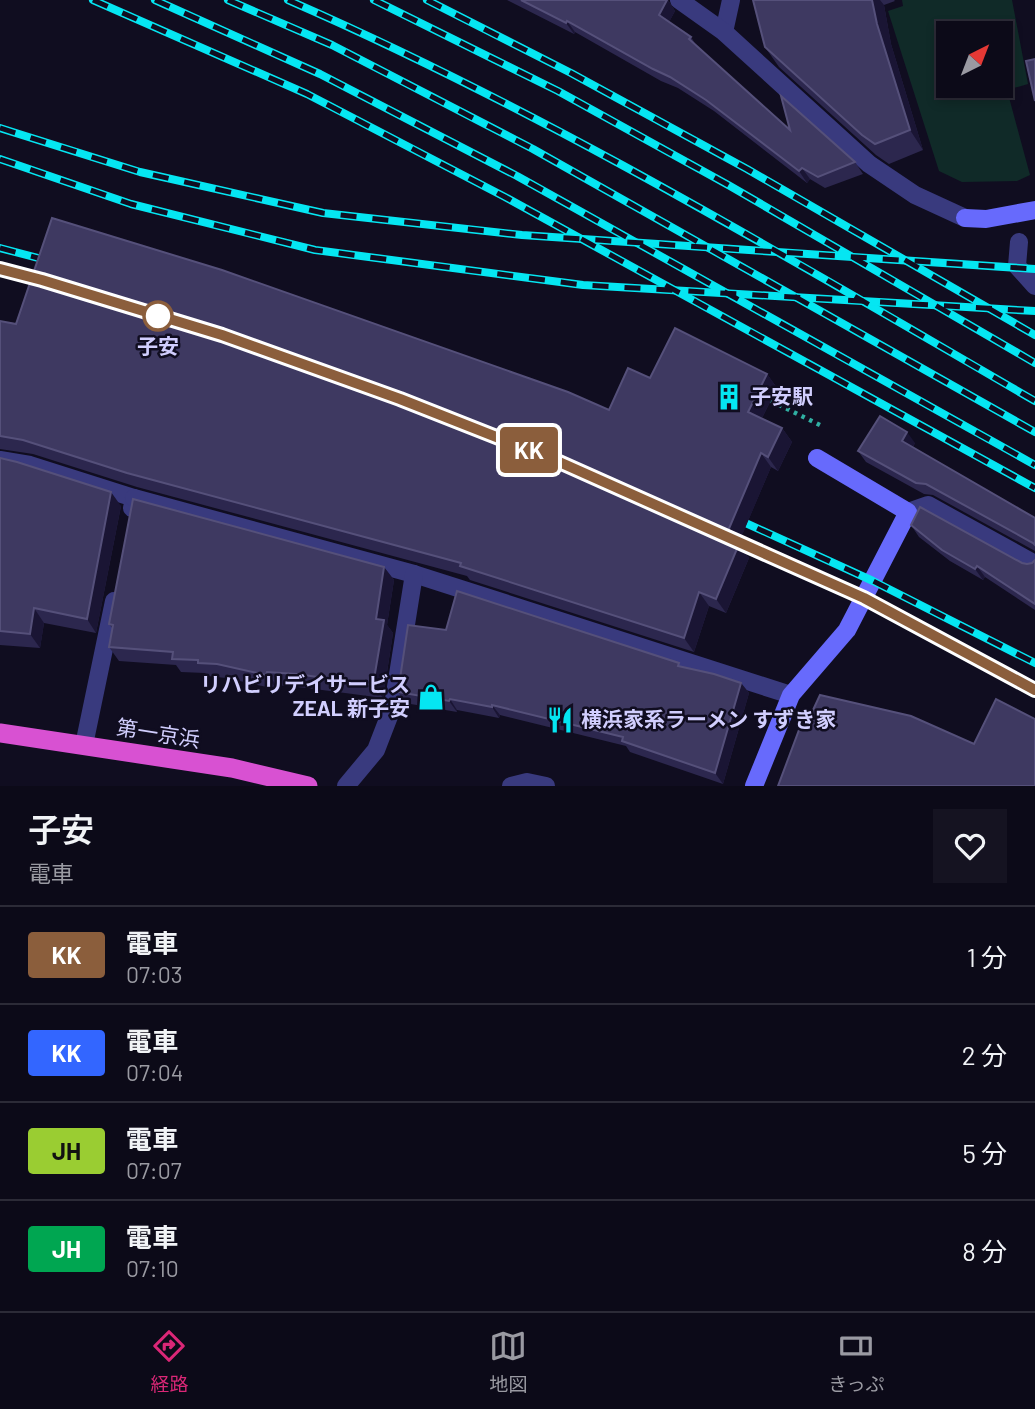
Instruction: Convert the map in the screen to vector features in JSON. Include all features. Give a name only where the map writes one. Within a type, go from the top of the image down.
[{"type":"highway","name":"第一京浜","points":[[0,733],[232,768],[308,786]]},
{"type":"main road","points":[[965,218],[986,219],[1035,210]]},
{"type":"main road","points":[[754,786],[791,695],[847,630],[908,512],[817,458]]},
{"type":"street","points":[[679,0],[724,32],[869,164],[915,195],[965,218]]},
{"type":"street","points":[[724,32],[732,0]]},
{"type":"street","points":[[1019,242],[1017,266],[1035,286]]},
{"type":"street","points":[[0,460],[30,465],[135,498],[414,574],[791,695]]},
{"type":"street","points":[[129,524],[135,498]]},
{"type":"street","points":[[908,512],[928,505],[1035,564]]},
{"type":"street","points":[[346,786],[376,750],[393,706],[414,574]]},
{"type":"street","points":[[84,745],[117,589]]},
{"type":"street","points":[[511,786],[527,782],[546,786]]},
{"type":"path","points":[[771,401],[834,431]]},
{"type":"green space","points":[[902,0],[1012,0],[1028,84],[1013,88],[1013,21],[936,21],[936,98],[1009,98],[1030,175],[1017,181],[962,182],[939,171],[888,11],[903,6]]},
{"type":"building","points":[[521,0],[667,0],[659,15],[691,37],[689,39],[790,130],[781,96],[855,162],[818,177],[802,168],[799,171],[706,100],[670,77],[567,21],[566,23]]},
{"type":"building","points":[[753,0],[872,0],[910,130],[875,144],[862,135],[765,47]]},
{"type":"building","points":[[1035,59],[1035,101],[1026,61]]},
{"type":"building","points":[[52,218],[222,270],[568,392],[609,410],[628,368],[650,378],[675,328],[767,374],[748,412],[782,428],[768,457],[761,453],[725,538],[739,544],[716,599],[699,592],[684,638],[460,566],[461,563],[127,473],[23,440],[0,436],[0,321],[16,324]]},
{"type":"building","points":[[880,416],[907,432],[902,441],[1035,518],[1035,545],[926,484],[916,483],[858,451]]},
{"type":"building","points":[[0,458],[111,492],[87,619],[34,608],[30,634],[0,631]]},
{"type":"building","points":[[133,499],[384,567],[376,619],[384,620],[373,685],[297,674],[267,672],[266,675],[217,664],[198,663],[198,660],[172,659],[173,652],[109,647],[113,625],[109,624]]},
{"type":"building","points":[[920,507],[1022,563],[1032,563],[1035,560],[1035,604],[977,566],[975,569],[942,550],[911,525]]},
{"type":"building","points":[[457,591],[679,663],[678,666],[741,683],[715,773],[622,741],[623,737],[492,705],[398,692],[408,625],[446,630]]},
{"type":"building","points":[[820,695],[911,716],[974,744],[996,699],[1035,719],[1035,786],[778,786],[802,722],[807,723]]},
{"type":"railway","points":[[93,0],[307,94],[505,197],[1035,488]]},
{"type":"railway","points":[[155,0],[320,74],[517,176],[1035,465]]},
{"type":"railway","points":[[228,0],[332,45],[533,149],[1035,432]]},
{"type":"railway","points":[[288,0],[480,90],[574,139],[760,242],[1035,401]]},
{"type":"railway","points":[[374,0],[558,91],[730,186],[1035,363]]},
{"type":"railway","points":[[427,0],[571,73],[747,169],[1035,335]]},
{"type":"railway","points":[[0,128],[140,172],[323,213],[522,235],[1035,269]]},
{"type":"railway","points":[[0,159],[131,204],[315,250],[583,285],[1035,311]]},
{"type":"railway","points":[[0,248],[57,263]]},
{"type":"railway","points":[[0,269],[51,283]]},
{"type":"railway","points":[[728,515],[873,581],[1035,663]]},
{"type":"railway","points":[[722,535],[864,598],[1035,690]]},
{"type":"train","name":"KK","points":[[0,269],[222,335],[400,399],[557,461],[864,598],[1035,690]]},
{"type":"place","name":"子安","points":[[158,316]]},
{"type":"place","name":"子安駅","points":[[729,397]]},
{"type":"place","name":"リハビリデイサービス ZEAL 新子安","points":[[431,697]]},
{"type":"place","name":"横浜家系ラーメン すずき家","points":[[560,720]]}]
